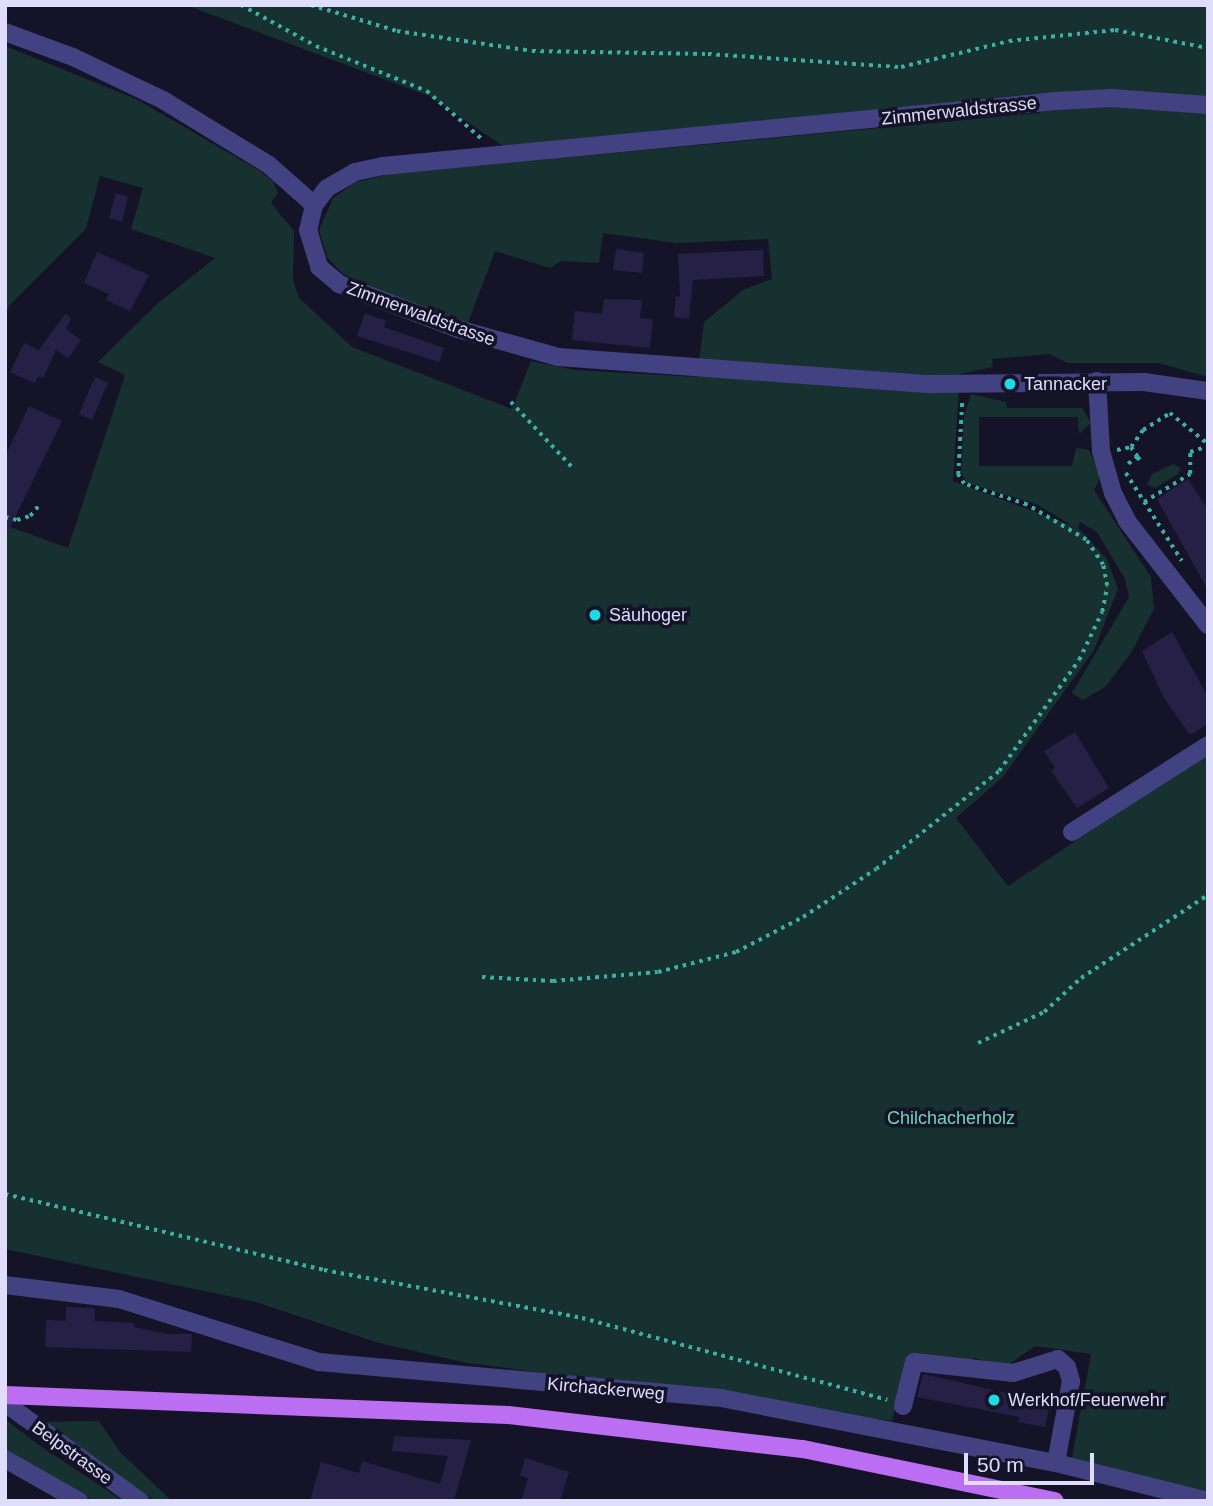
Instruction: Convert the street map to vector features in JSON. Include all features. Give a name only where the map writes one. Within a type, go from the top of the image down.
[{"type":"main road","points":[[5,1395],[508,1415],[803,1449],[1055,1501]]},
{"type":"street","points":[[5,32],[73,57],[163,100],[268,165],[314,205]]},
{"type":"street","name":"Zimmerwaldstrasse","points":[[1208,105],[1111,98],[1056,101],[491,156],[355,172],[327,188],[314,205],[308,229],[313,254],[339,284],[531,352],[606,362],[963,386],[1097,381],[1144,382],[1208,391]]},
{"type":"street","points":[[1097,381],[1102,454],[1127,521],[1208,625]]},
{"type":"street","points":[[1072,832],[1208,745]]},
{"type":"street","name":"Kirchackerweg","points":[[5,1284],[119,1299],[319,1362],[721,1398],[1056,1463],[1208,1501]]},
{"type":"street","points":[[902,1406],[914,1362],[1013,1373],[1058,1359],[1067,1367],[1071,1381],[1056,1463]]},
{"type":"street","name":"Belpstrasse","points":[[5,1403],[140,1501]]},
{"type":"street","name":"Belpstrasse","points":[[5,1459],[79,1501]]},
{"type":"path","points":[[241,5],[316,46],[427,91],[484,139],[491,156]]},
{"type":"path","points":[[311,5],[397,31],[532,51],[602,49],[901,67],[1009,41],[1115,30],[1208,48]]},
{"type":"path","points":[[482,977],[553,981],[658,972],[736,952],[803,917],[876,869],[999,771],[1079,660],[1102,612],[1107,586],[1102,565],[1086,540],[1027,505],[964,484],[958,475],[963,386]]},
{"type":"path","points":[[511,402],[572,467]]},
{"type":"path","points":[[1102,454],[1131,447],[1143,430],[1170,413],[1208,445],[1190,452],[1190,474],[1144,502]]},
{"type":"path","points":[[1131,447],[1142,463]]},
{"type":"path","points":[[1138,457],[1122,468],[1185,565]]},
{"type":"path","points":[[5,517],[17,520],[30,516],[40,504]]},
{"type":"path","points":[[978,1043],[1044,1012],[1081,978],[1208,895]]},
{"type":"path","points":[[5,1194],[324,1270],[582,1318],[902,1406]]},
{"type":"green space","name":"Chilchacherholz","points":[[186,5],[1208,5],[1208,377],[1159,363],[1068,363],[1049,354],[992,359],[993,367],[960,374],[953,481],[1073,526],[1036,504],[967,483],[961,473],[964,416],[971,394],[1006,402],[1007,408],[1082,408],[1091,423],[1079,434],[1078,417],[979,417],[979,466],[1072,466],[1076,448],[1089,450],[1101,476],[1094,490],[1151,577],[1154,609],[1131,653],[1105,687],[1083,700],[1072,693],[1129,597],[1125,579],[1097,532],[1080,522],[1078,528],[1107,559],[1118,589],[1094,650],[1002,778],[956,818],[1008,886],[1208,752],[1208,1496],[1071,1463],[1091,1354],[1035,1346],[1007,1366],[973,1358],[972,1363],[909,1355],[892,1421],[462,1362],[379,1343],[256,1302],[5,1249],[5,525],[68,548],[125,375],[98,362],[157,304],[215,258],[131,229],[143,188],[100,176],[86,229],[9,306],[5,316],[5,46],[136,99],[257,169],[273,181],[278,193],[271,203],[294,231],[293,280],[299,298],[352,347],[512,409],[531,361],[575,370],[697,377],[704,322],[743,290],[772,279],[768,239],[676,243],[603,233],[599,263],[561,261],[550,268],[495,251],[468,323],[369,288],[342,273],[327,257],[319,230],[333,198],[356,182],[390,174],[1040,113],[1038,93],[831,117],[503,146],[429,96]]},
{"type":"green space","points":[[1173,464],[1181,468],[1178,474],[1155,488],[1147,485],[1152,474]]},
{"type":"green space","points":[[5,1419],[123,1501],[94,1501],[5,1453]]},
{"type":"green space","points":[[99,1421],[120,1452],[172,1501],[155,1501],[43,1422]]},
{"type":"building","points":[[116,193],[128,197],[122,222],[109,218]]},
{"type":"building","points":[[616,249],[644,253],[642,273],[613,270]]},
{"type":"building","points":[[763,250],[764,276],[693,280],[689,319],[674,317],[676,296],[680,297],[678,254]]},
{"type":"building","points":[[97,252],[149,275],[130,311],[106,300],[109,294],[84,283]]},
{"type":"building","points":[[604,299],[642,300],[640,318],[653,319],[650,348],[572,340],[575,311],[602,314]]},
{"type":"building","points":[[365,313],[386,321],[384,327],[444,348],[439,362],[357,336]]},
{"type":"building","points":[[65,314],[71,318],[66,329],[81,340],[68,358],[56,350],[43,378],[38,376],[35,383],[10,372],[24,343],[39,350]]},
{"type":"building","points":[[95,377],[108,383],[92,420],[79,414]]},
{"type":"building","points":[[29,406],[62,421],[5,538],[5,457]]},
{"type":"building","points":[[1188,479],[1208,510],[1208,590],[1157,499]]},
{"type":"building","points":[[1172,632],[1208,697],[1208,724],[1190,735],[1164,698],[1142,651]]},
{"type":"building","points":[[1075,732],[1109,788],[1077,808],[1051,771],[1055,768],[1044,751]]},
{"type":"building","points":[[66,1307],[95,1308],[95,1321],[134,1323],[134,1327],[167,1334],[192,1334],[191,1352],[45,1347],[46,1320],[66,1321]]},
{"type":"building","points":[[923,1374],[1023,1397],[1022,1403],[1049,1408],[1045,1427],[1018,1422],[1019,1417],[917,1397]]},
{"type":"building","points":[[394,1436],[471,1440],[454,1501],[310,1501],[321,1462],[359,1473],[362,1461],[440,1484],[448,1456],[392,1451]]},
{"type":"building","points":[[525,1458],[569,1472],[560,1501],[521,1501],[528,1478],[520,1476]]},
{"type":"place","name":"Tannacker","points":[[1010,384]]},
{"type":"place","name":"Säuhoger","points":[[595,615]]},
{"type":"place","name":"Werkhof/Feuerwehr","points":[[994,1400]]}]
